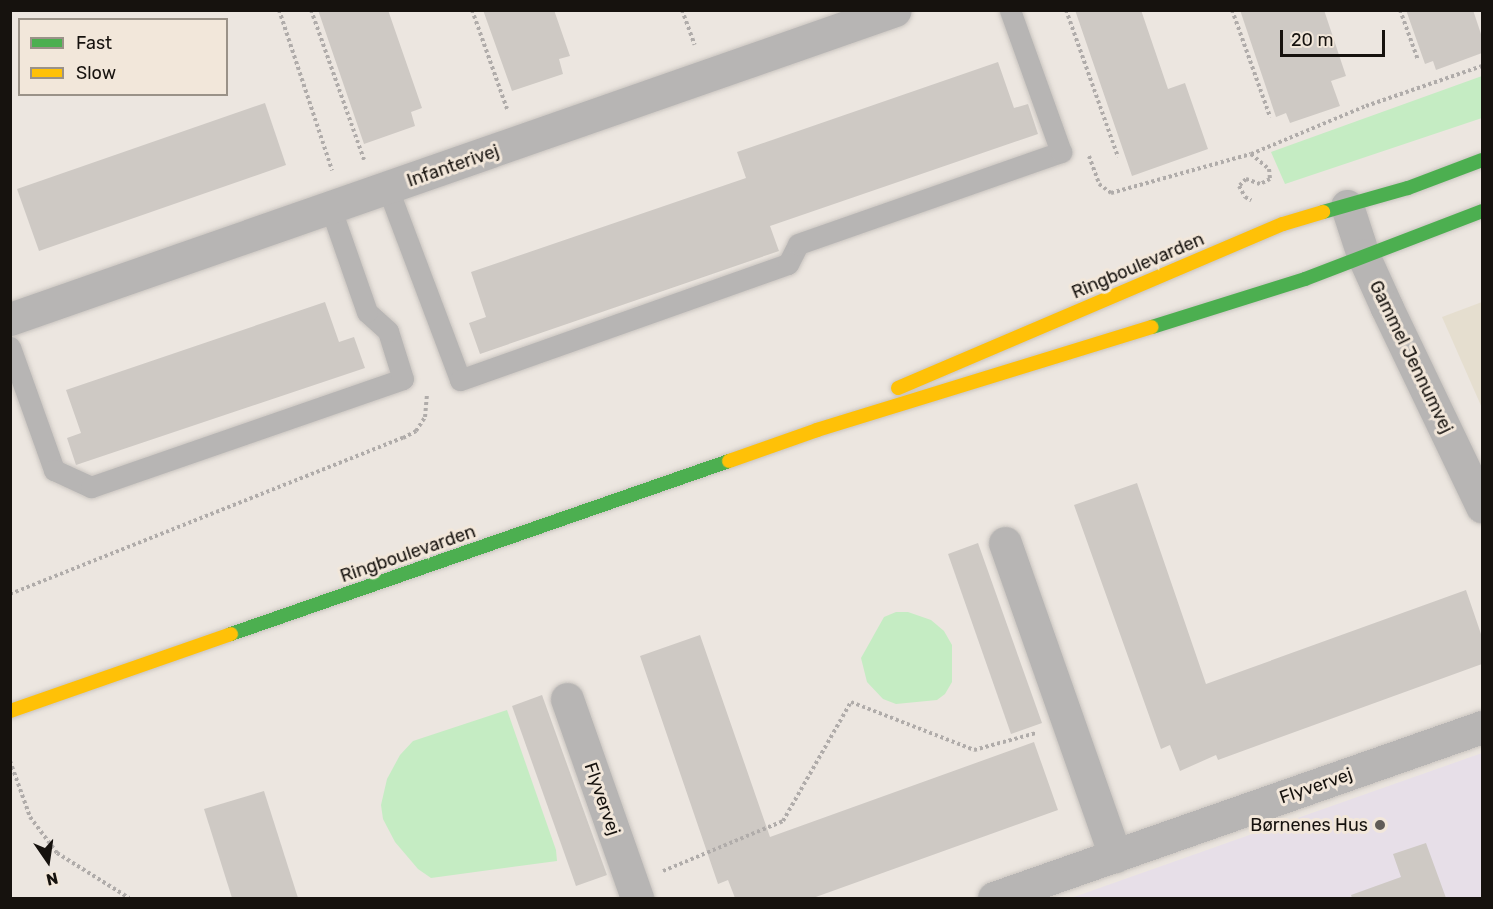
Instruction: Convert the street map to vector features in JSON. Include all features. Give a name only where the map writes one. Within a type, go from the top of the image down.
[{"type":"main road","name":"Ringboulevarden","points":[[817,430],[915,380],[1283,224],[1408,188],[1482,160]]},
{"type":"main road","name":"Ringboulevarden","points":[[10,711],[817,430],[1007,374],[1297,282],[1482,211]]},
{"type":"street","name":"Infanterivej","points":[[10,319],[337,207],[895,10]]},
{"type":"street","name":"Gammel Jennumvej","points":[[1347,206],[1363,255],[1482,506]]},
{"type":"street","points":[[1005,543],[1115,856]]},
{"type":"street","name":"Flyvervej","points":[[567,699],[634,891]]},
{"type":"street","name":"Flyvervej","points":[[994,898],[1482,727]]},
{"type":"lane","points":[[382,191],[460,380],[788,264],[798,244],[1061,152],[1010,10]]},
{"type":"lane","points":[[10,346],[54,470],[91,487],[403,379],[388,331],[367,312],[337,207]]},
{"type":"path","points":[[279,10],[337,207]]},
{"type":"path","points":[[311,10],[382,191]]},
{"type":"path","points":[[472,10],[519,143]]},
{"type":"path","points":[[1066,10],[1118,157]]},
{"type":"path","points":[[1232,10],[1270,117]]},
{"type":"path","points":[[1400,10],[1418,60]]},
{"type":"path","points":[[1088,152],[1099,184],[1111,193],[1251,154],[1366,106],[1482,66]]},
{"type":"path","points":[[1251,154],[1269,169],[1270,178],[1260,184],[1246,179],[1239,186],[1245,197],[1257,203],[1274,201],[1283,224]]},
{"type":"path","points":[[634,891],[783,821],[851,702],[974,750],[1069,724]]},
{"type":"path","points":[[10,761],[30,817],[57,853],[129,898]]},
{"type":"shaded area","points":[[1482,302],[1482,408],[1442,317]]},
{"type":"shaded area","name":"Børnenes Hus","points":[[1482,753],[1482,898],[1074,897]]},
{"type":"green space","points":[[1482,76],[1482,118],[1285,184],[1271,152]]},
{"type":"green space","points":[[896,612],[908,612],[931,620],[944,631],[952,645],[952,682],[945,694],[937,700],[896,704],[883,699],[867,682],[861,658],[884,617]]},
{"type":"green space","points":[[507,710],[556,850],[557,861],[431,878],[418,869],[395,842],[383,819],[381,805],[387,779],[400,755],[413,741]]},
{"type":"building","points":[[318,10],[388,10],[422,108],[411,112],[415,126],[364,144]]},
{"type":"building","points":[[483,10],[554,10],[570,56],[559,59],[563,74],[512,91]]},
{"type":"building","points":[[1075,10],[1141,10],[1168,89],[1185,83],[1208,149],[1132,176]]},
{"type":"building","points":[[1240,10],[1324,10],[1346,76],[1331,81],[1340,106],[1290,123],[1286,113],[1276,117]]},
{"type":"building","points":[[1406,10],[1473,10],[1482,37],[1482,53],[1436,70],[1433,61],[1425,64]]},
{"type":"building","points":[[998,62],[1014,108],[1028,104],[1038,134],[770,226],[779,251],[480,354],[469,323],[486,317],[471,272],[746,178],[737,152]]},
{"type":"building","points":[[265,103],[286,165],[39,251],[17,189]]},
{"type":"building","points":[[325,302],[339,342],[354,337],[365,368],[76,465],[67,438],[81,433],[66,390]]},
{"type":"building","points":[[1137,483],[1206,684],[1466,590],[1482,637],[1482,664],[1218,760],[1216,755],[1180,771],[1170,745],[1161,749],[1074,505]]},
{"type":"building","points":[[978,543],[1042,723],[1011,734],[948,554]]},
{"type":"building","points":[[700,635],[770,837],[1034,742],[1058,810],[813,898],[735,898],[728,880],[718,884],[640,656]]},
{"type":"building","points":[[542,695],[607,875],[576,886],[512,706]]},
{"type":"building","points":[[264,791],[298,898],[232,898],[204,809]]},
{"type":"building","points":[[1426,843],[1446,898],[1352,898],[1351,895],[1401,877],[1393,854]]},
{"type":"traffic: fast","points":[[1323,212],[1408,188],[1482,160]]},
{"type":"traffic: fast","points":[[1152,327],[1305,279],[1482,211]]},
{"type":"traffic: fast","points":[[231,634],[729,461]]},
{"type":"traffic: slow","points":[[898,388],[1283,224],[1323,212]]},
{"type":"traffic: slow","points":[[729,461],[817,430],[1152,327]]},
{"type":"traffic: slow","points":[[10,711],[231,634]]},
{"type":"place","name":"Børnenes Hus","points":[[1380,825]]}]
